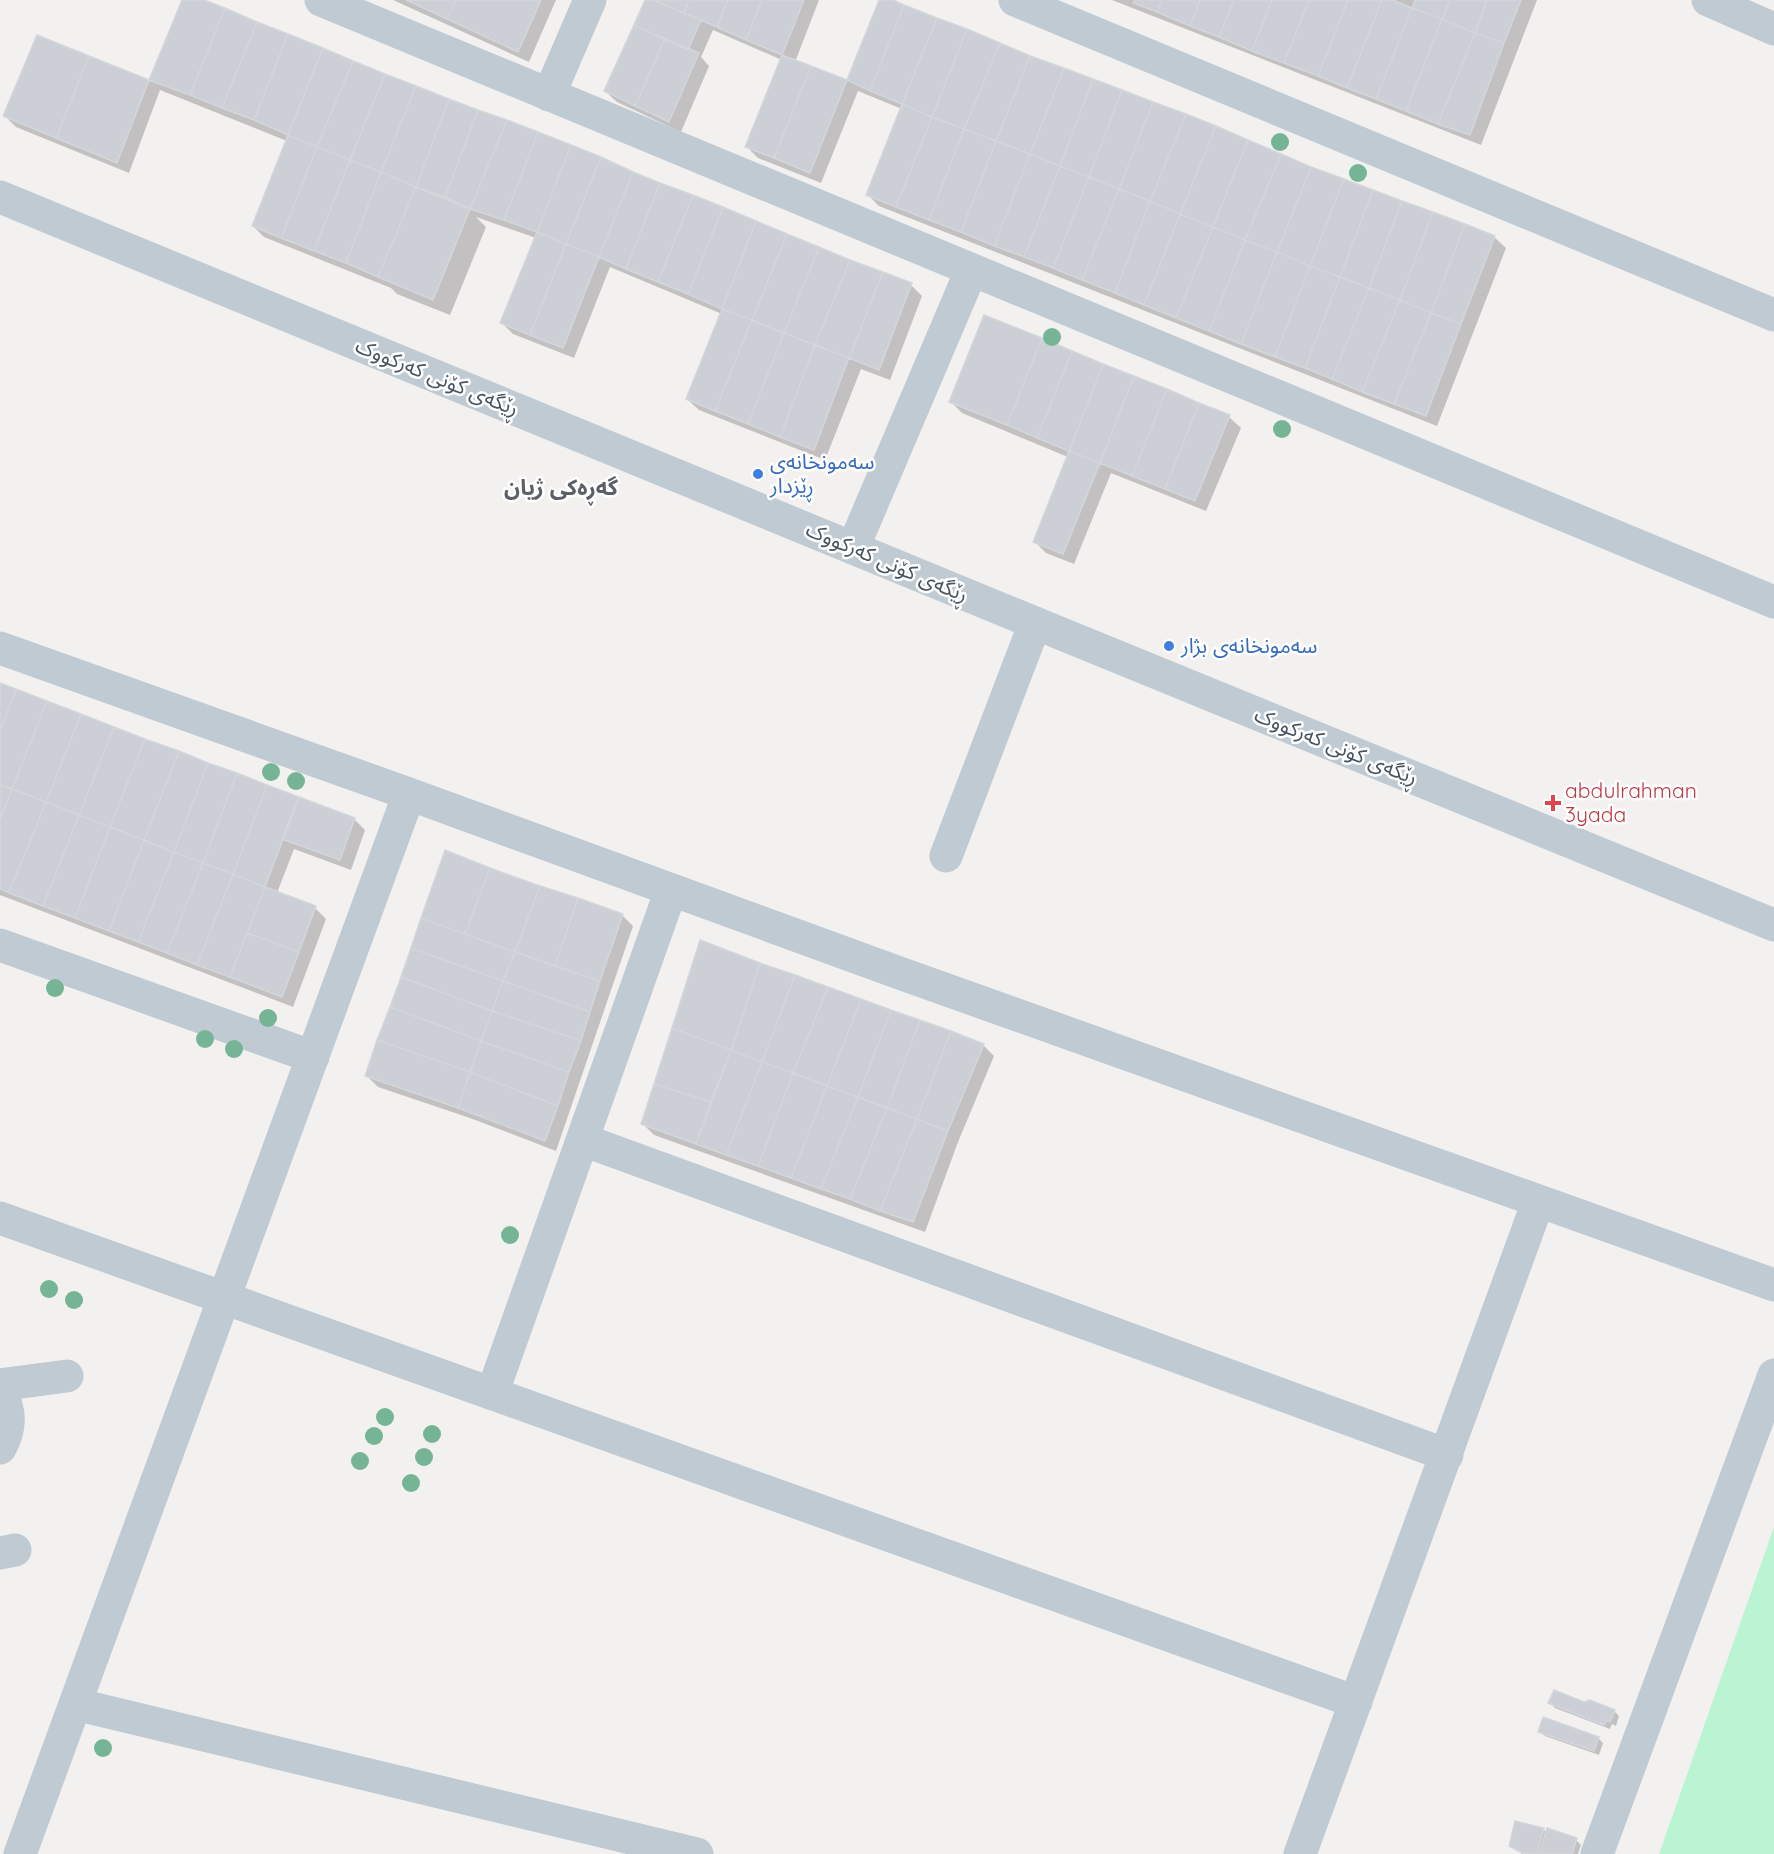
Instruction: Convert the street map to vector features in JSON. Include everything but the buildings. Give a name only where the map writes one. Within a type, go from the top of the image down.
[{"type":"street","points":[[321,0],[1774,603]]},
{"type":"street","points":[[549,95],[590,0]]},
{"type":"street","points":[[1016,0],[1774,315]]},
{"type":"street","points":[[1708,0],[1774,29]]},
{"type":"street","name":"ڕێگەی کۆنی کەرکووک","points":[[0,197],[1774,925]]},
{"type":"street","points":[[853,548],[971,271]]},
{"type":"street","points":[[946,856],[1035,623]]},
{"type":"street","points":[[0,648],[409,794],[916,980],[1774,1285]]},
{"type":"street","points":[[20,1854],[409,794]]},
{"type":"street","points":[[492,1394],[671,890]]},
{"type":"street","points":[[0,945],[313,1057]]},
{"type":"street","points":[[583,1140],[1447,1455]]},
{"type":"street","points":[[1300,1854],[1538,1202]]},
{"type":"street","points":[[0,1218],[1356,1702]]},
{"type":"street","points":[[1597,1854],[1774,1375]]},
{"type":"street","points":[[0,1448],[10,1421],[8,1406],[0,1387],[68,1376]]},
{"type":"street","points":[[75,1704],[697,1854]]},
{"type":"green space","points":[[1774,1527],[1774,1854],[1659,1854]]},
{"type":"place","name":"سەمونخانەی ڕێزدار","points":[[758,474]]},
{"type":"place","name":"سەمونخانەی بژار","points":[[1169,646]]},
{"type":"place","name":"abdulrahman 3yada","points":[[1553,803]]},
{"type":"district","name":"گەڕەکی ژیان","points":[[561,487]]}]
